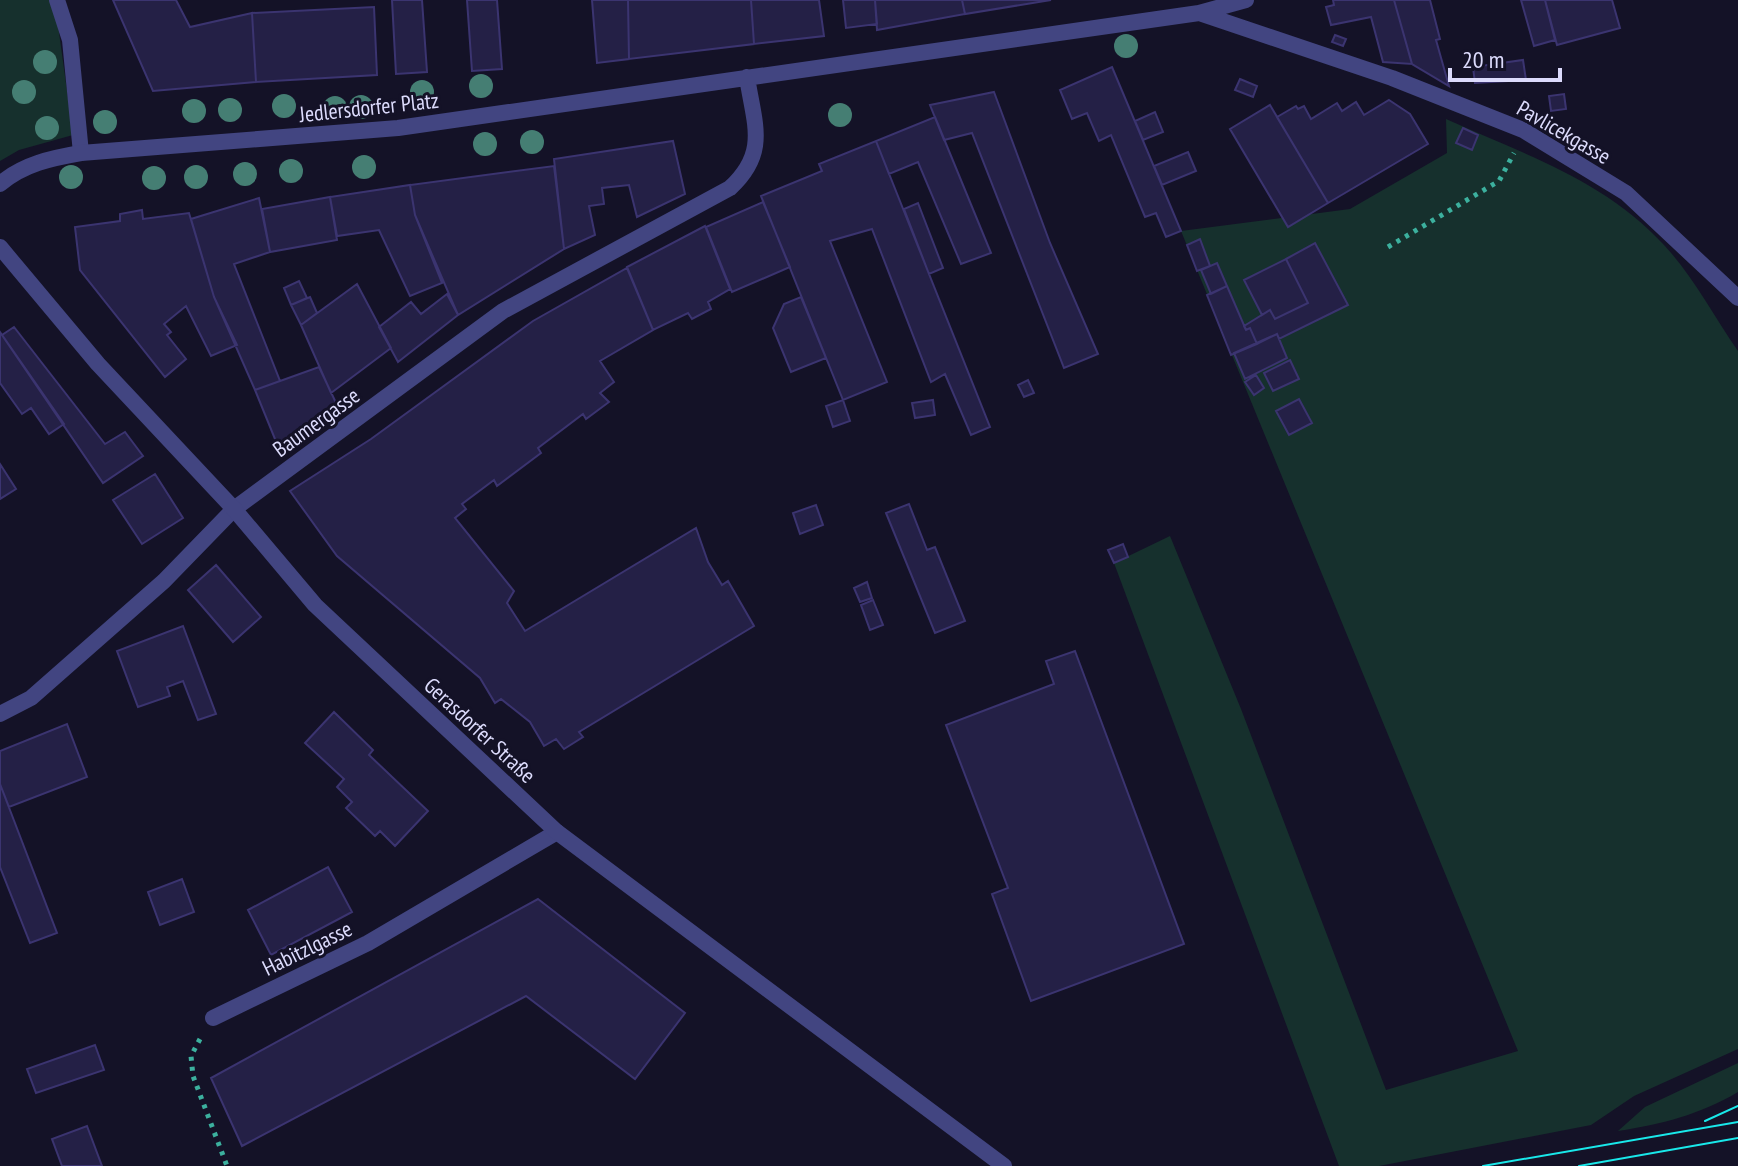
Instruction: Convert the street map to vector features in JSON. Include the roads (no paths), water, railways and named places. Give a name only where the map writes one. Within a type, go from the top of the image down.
[{"type":"street","points":[[57,0],[70,40],[81,153]]},
{"type":"street","name":"Jedlersdorfer Platz","points":[[0,184],[10,175],[43,160],[81,153],[398,128],[1199,13],[1246,0]]},
{"type":"street","name":"Pavlicekgasse","points":[[1199,13],[1392,78],[1523,130],[1626,193],[1738,298]]},
{"type":"street","name":"Baumergasse","points":[[0,714],[31,698],[164,581],[234,509],[503,311],[730,188],[749,171],[757,146],[747,77]]},
{"type":"street","name":"Gerasdorfer Straße","points":[[0,247],[98,364],[234,509],[315,605],[557,832],[1004,1166]]},
{"type":"street","name":"Habitzlgasse","points":[[213,1018],[368,943],[557,832]]},
{"type":"tram line","points":[[1705,1121],[1738,1106]]},
{"type":"tram line","points":[[1483,1166],[1738,1122]]},
{"type":"tram line","points":[[1579,1166],[1738,1138]]}]
